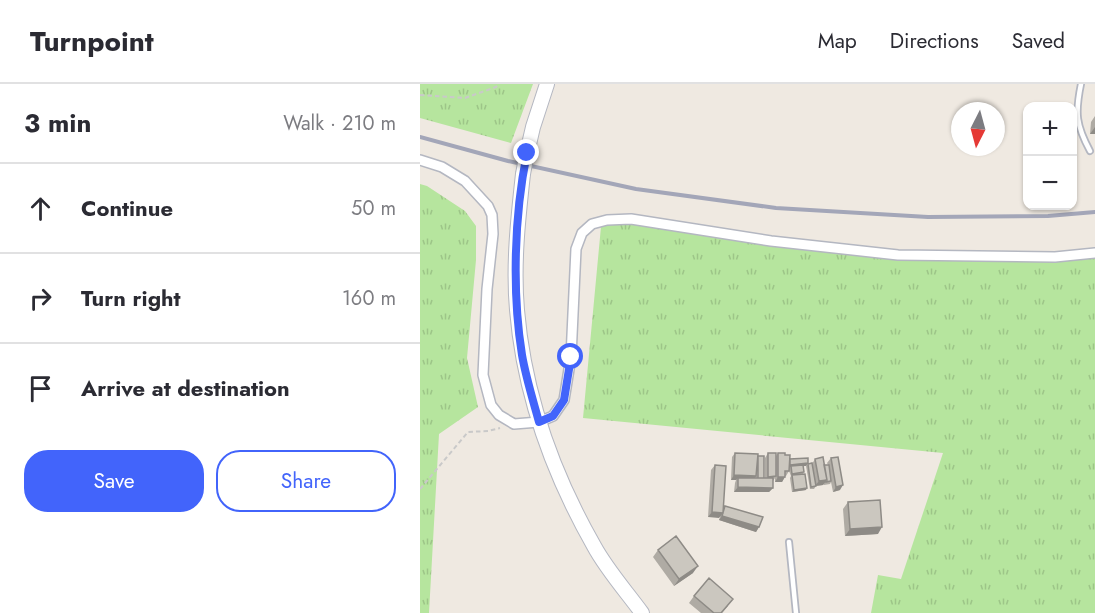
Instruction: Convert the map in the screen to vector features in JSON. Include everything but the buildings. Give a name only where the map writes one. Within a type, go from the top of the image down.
[{"type":"street","points":[[547,84],[527,153],[519,211],[517,309],[522,356],[539,422],[564,488],[595,548],[642,613]]},
{"type":"street","points":[[420,160],[442,167],[465,181],[488,206],[492,215],[493,234],[487,290],[483,375],[490,405],[499,415],[514,424],[539,422],[553,416],[564,400],[571,357],[576,249],[582,233],[592,224],[607,220],[631,219],[771,241],[898,255],[1055,257],[1095,254]]},
{"type":"lane","points":[[1081,84],[1078,123],[1090,151]]},
{"type":"lane","points":[[789,542],[796,613]]},
{"type":"path","points":[[420,95],[465,98],[499,84]]},
{"type":"path","points":[[420,489],[468,432],[488,431],[514,424]]},
{"type":"green space","points":[[420,84],[533,84],[511,143],[420,118]]},
{"type":"green space","points":[[420,184],[427,186],[465,211],[476,226],[476,260],[467,358],[478,407],[439,434],[429,613],[420,613]]},
{"type":"green space","points":[[602,216],[922,256],[1095,254],[1095,613],[871,613],[878,575],[901,579],[943,453],[583,418]]},
{"type":"railway","points":[[420,137],[508,161],[636,189],[776,208],[928,217],[1048,216],[1095,212]]},
{"type":"route","points":[[527,153],[519,211],[516,264],[517,309],[522,356],[539,422],[553,416],[564,400],[571,357]]}]
